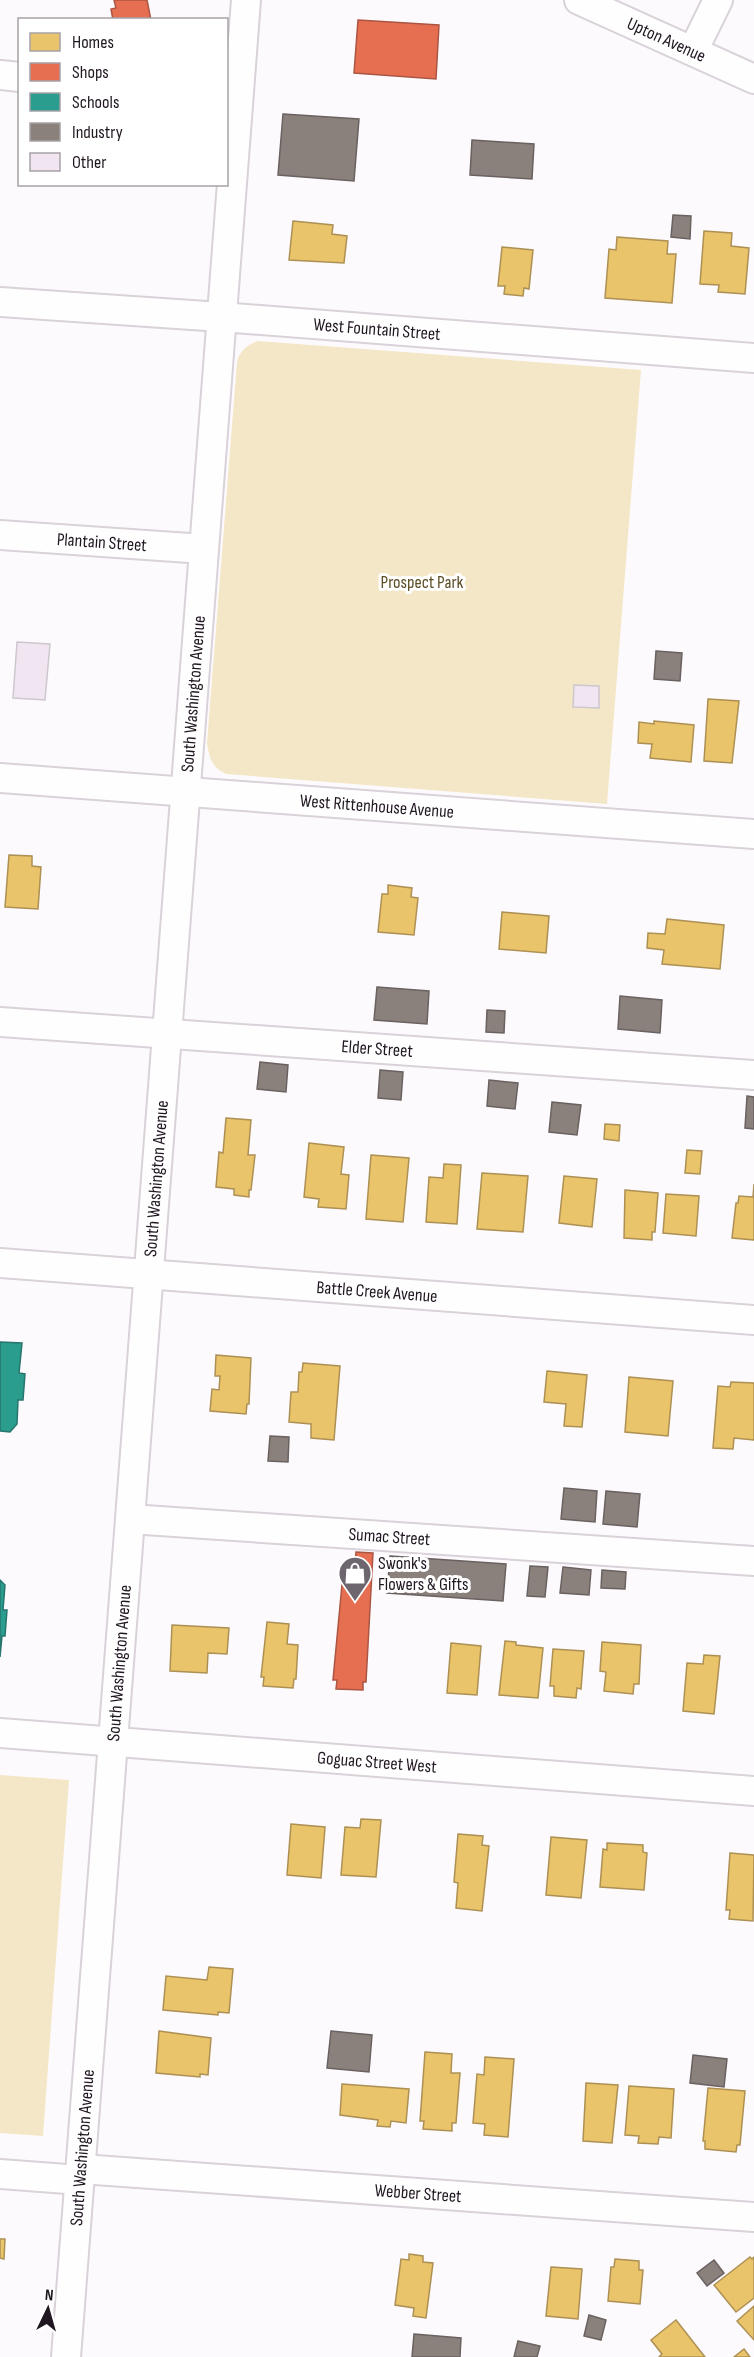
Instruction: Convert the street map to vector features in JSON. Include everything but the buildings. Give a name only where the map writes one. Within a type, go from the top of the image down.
[{"type":"street","name":"South Washington Avenue","points":[[228,175],[232,94],[246,0]]},
{"type":"street","name":"Upton Avenue","points":[[579,0],[754,79]]},
{"type":"street","points":[[693,51],[718,0]]},
{"type":"street","points":[[0,75],[18,77]]},
{"type":"street","name":"South Washington Avenue","points":[[66,2357],[186,792],[221,317],[227,186]]},
{"type":"street","name":"West Fountain Street","points":[[0,302],[754,358]]},
{"type":"street","name":"Plantain Street","points":[[0,535],[204,549]]},
{"type":"street","name":"West Rittenhouse Avenue","points":[[0,778],[754,834]]},
{"type":"street","name":"Elder Street","points":[[0,1022],[754,1076]]},
{"type":"street","name":"Battle Creek Avenue","points":[[0,1263],[754,1320]]},
{"type":"street","name":"Sumac Street","points":[[130,1519],[754,1561]]},
{"type":"street","name":"Goguac Street West","points":[[0,1733],[754,1791]]},
{"type":"street","name":"Webber Street","points":[[0,2174],[81,2175],[754,2217]]},
{"type":"green space","name":"Prospect Park","points":[[258,341],[641,370],[607,804],[227,774],[215,766],[210,758],[207,743],[237,362],[244,348]]},
{"type":"green space","points":[[0,1775],[69,1780],[43,2136],[0,2133]]},
{"type":"place","name":"Swonk's Flowers & Gifts","points":[[355,1602]]}]
